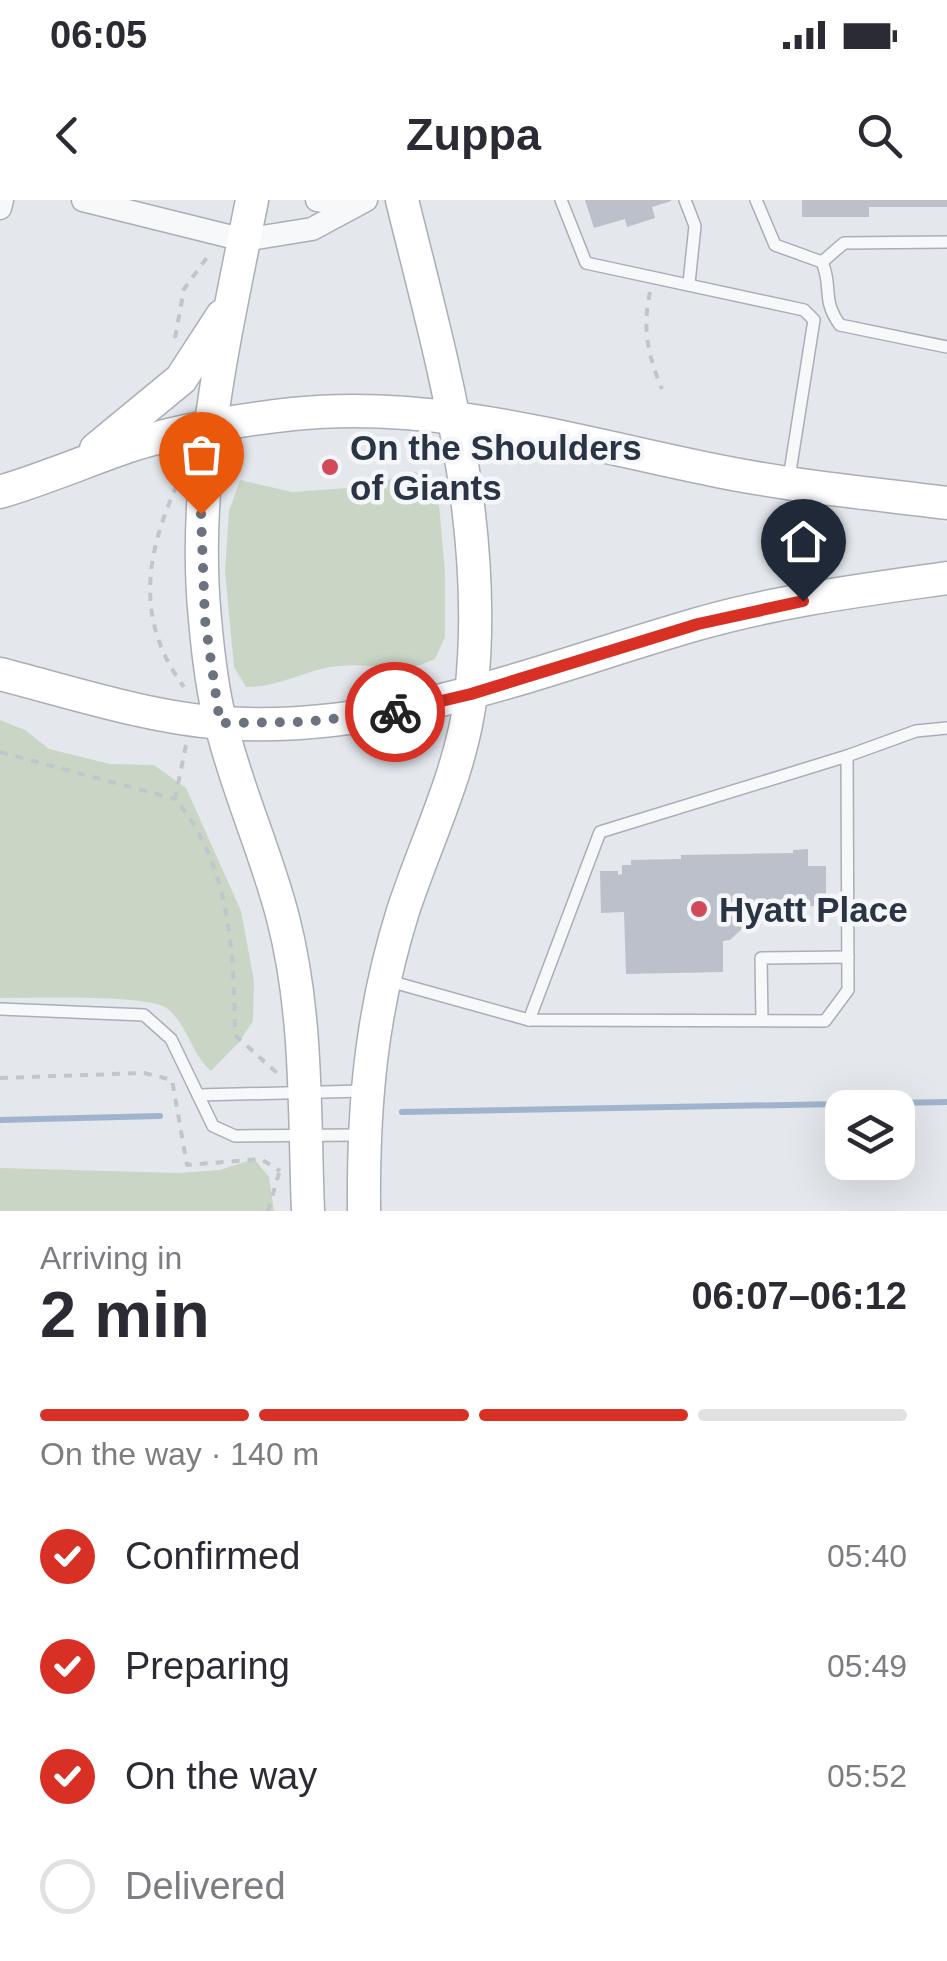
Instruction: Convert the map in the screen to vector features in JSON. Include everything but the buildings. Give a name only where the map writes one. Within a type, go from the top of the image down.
[{"type":"main road","points":[[252,200],[211,425],[201,514],[201,568],[220,723],[283,919],[301,1022],[308,1211]]},
{"type":"main road","points":[[364,1211],[370,1052],[404,911],[458,766],[471,694],[474,618],[471,516],[456,417],[402,200]]},
{"type":"main road","points":[[75,466],[182,379],[234,294]]},
{"type":"main road","points":[[0,492],[132,445],[211,425],[297,414],[378,410],[538,430],[716,471],[947,502]]},
{"type":"main road","points":[[0,674],[117,704],[220,723],[305,722],[398,712],[471,694],[698,624],[838,593],[947,578]]},
{"type":"street","points":[[0,208],[2,200]]},
{"type":"street","points":[[82,200],[244,240],[312,229],[359,203]]},
{"type":"street","points":[[317,200],[359,203]]},
{"type":"lane","points":[[561,200],[586,262],[804,310],[814,320]]},
{"type":"lane","points":[[685,200],[694,226],[688,283]]},
{"type":"lane","points":[[756,200],[775,246],[822,262],[826,298],[840,326],[947,347]]},
{"type":"lane","points":[[822,262],[844,243],[947,242]]},
{"type":"lane","points":[[814,320],[832,314]]},
{"type":"lane","points":[[788,482],[814,320]]},
{"type":"lane","points":[[530,1020],[600,832],[916,731],[947,728]]},
{"type":"lane","points":[[385,980],[530,1020],[826,1021],[848,990],[847,756]]},
{"type":"lane","points":[[762,1020],[761,958],[848,957]]},
{"type":"lane","points":[[0,1009],[144,1015],[171,1038],[213,1126],[236,1136],[364,1135]]},
{"type":"lane","points":[[198,1095],[366,1091]]},
{"type":"path","points":[[654,276],[644,327],[651,364],[662,389]]},
{"type":"path","points":[[0,752],[175,799]]},
{"type":"path","points":[[0,1078],[144,1073],[172,1080],[187,1165],[261,1159],[280,1171]]},
{"type":"green space","points":[[415,472],[437,482],[445,572],[445,637],[435,659],[397,669],[354,665],[328,668],[246,687],[234,667],[225,571],[229,511],[240,480],[292,492],[362,487]]},
{"type":"green space","points":[[0,720],[25,730],[49,749],[110,764],[154,765],[186,788],[241,911],[254,981],[253,1021],[211,1071],[175,1017],[157,1004],[89,998],[0,998]]},
{"type":"green space","points":[[254,1159],[269,1177],[274,1211],[0,1211],[0,1168],[179,1173],[220,1170]]},
{"type":"waterway","points":[[402,1112],[947,1102]]},
{"type":"waterway","points":[[0,1120],[160,1116]]},
{"type":"way so far","points":[[201,514],[205,620],[220,723],[305,722],[395,712]]},
{"type":"place","name":"On the Shoulders of Giants","points":[[330,467]]},
{"type":"place","name":"Hyatt Place","points":[[699,909]]},
{"type":"route","points":[[395,712],[471,694],[698,624],[803,601]]}]
